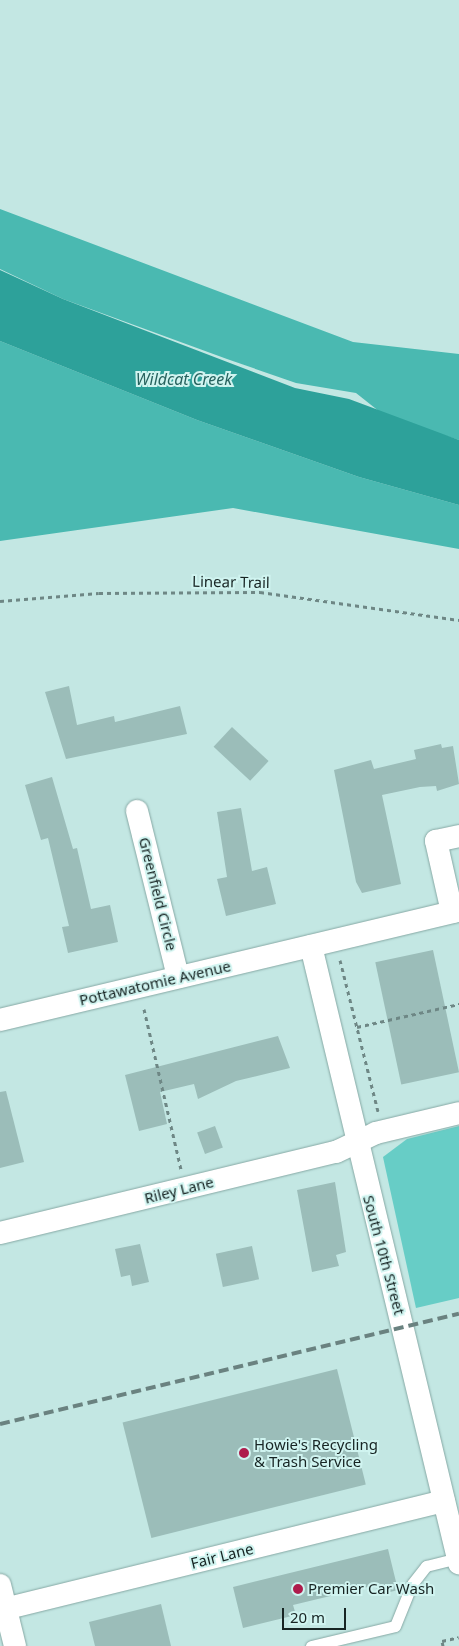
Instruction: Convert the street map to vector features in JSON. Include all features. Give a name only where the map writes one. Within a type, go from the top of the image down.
[{"type":"street","name":"Greenfield Circle","points":[[137,811],[178,977]]},
{"type":"street","points":[[456,912],[436,841],[459,836]]},
{"type":"street","name":"Pottawatomie Avenue","points":[[0,1020],[456,912]]},
{"type":"street","name":"South 10th Street","points":[[310,946],[357,1142],[452,1499],[458,1560]]},
{"type":"street","points":[[357,1142],[383,1131],[459,1113]]},
{"type":"street","name":"Riley Lane","points":[[0,1233],[336,1152],[357,1142]]},
{"type":"street","name":"Fair Lane","points":[[3,1609],[452,1499]]},
{"type":"street","points":[[0,1585],[3,1609],[15,1646]]},
{"type":"lane","points":[[311,1646],[395,1626],[412,1584],[426,1566],[458,1560]]},
{"type":"path","name":"Linear Trail","points":[[0,601],[99,593],[260,592],[459,620]]},
{"type":"path","points":[[336,940],[383,1131]]},
{"type":"path","points":[[357,1027],[459,1004]]},
{"type":"path","points":[[144,1009],[185,1188]]},
{"type":"path","points":[[443,1646],[442,1641],[459,1638]]},
{"type":"shaded area","points":[[0,209],[353,342],[459,354],[459,440],[385,416],[356,393],[296,383],[227,359],[63,299],[0,269]]},
{"type":"shaded area","points":[[0,341],[197,420],[359,477],[459,505],[459,549],[233,508],[0,541]]},
{"type":"shaded area","points":[[459,1126],[459,1298],[416,1308],[383,1157],[407,1139]]},
{"type":"water","name":"Wildcat Creek","points":[[0,270],[63,299],[295,388],[349,399],[459,440],[459,505],[359,477],[197,420],[0,341]]},
{"type":"building","points":[[69,686],[77,725],[114,716],[115,722],[180,706],[187,734],[66,759],[45,692]]},
{"type":"building","points":[[232,727],[269,761],[250,781],[214,747]]},
{"type":"building","points":[[441,744],[442,748],[453,746],[459,784],[437,791],[436,786],[420,787],[382,795],[401,884],[362,893],[356,882],[334,770],[371,760],[374,769],[416,759],[414,750]]},
{"type":"building","points":[[52,777],[73,849],[77,848],[91,909],[110,905],[118,942],[68,953],[62,927],[69,926],[48,838],[41,840],[25,785]]},
{"type":"building","points":[[241,808],[252,871],[267,867],[276,904],[226,916],[217,879],[227,877],[217,812]]},
{"type":"building","points":[[433,950],[459,1072],[401,1085],[375,962]]},
{"type":"building","points":[[278,1036],[290,1068],[236,1081],[198,1099],[194,1084],[160,1092],[167,1124],[139,1131],[125,1075]]},
{"type":"building","points":[[6,1091],[24,1162],[0,1168],[0,1092]]},
{"type":"building","points":[[215,1126],[223,1148],[205,1154],[197,1132]]},
{"type":"building","points":[[335,1182],[346,1252],[336,1255],[339,1266],[312,1272],[297,1190]]},
{"type":"building","points":[[140,1244],[149,1282],[132,1286],[130,1275],[121,1277],[115,1249]]},
{"type":"building","points":[[252,1246],[259,1279],[223,1287],[216,1254]]},
{"type":"building","name":"Howie's Recycling & Trash Service","points":[[337,1369],[366,1484],[151,1538],[123,1422]]},
{"type":"building","name":"Premier Car Wash","points":[[388,1549],[398,1590],[378,1595],[376,1585],[293,1605],[296,1615],[243,1628],[233,1587]]},
{"type":"building","points":[[161,1604],[171,1646],[95,1646],[89,1622]]},
{"type":"railway","points":[[0,1424],[459,1314]]},
{"type":"place","name":"Howie's Recycling & Trash Service","points":[[244,1453]]},
{"type":"place","name":"Premier Car Wash","points":[[298,1589]]}]
